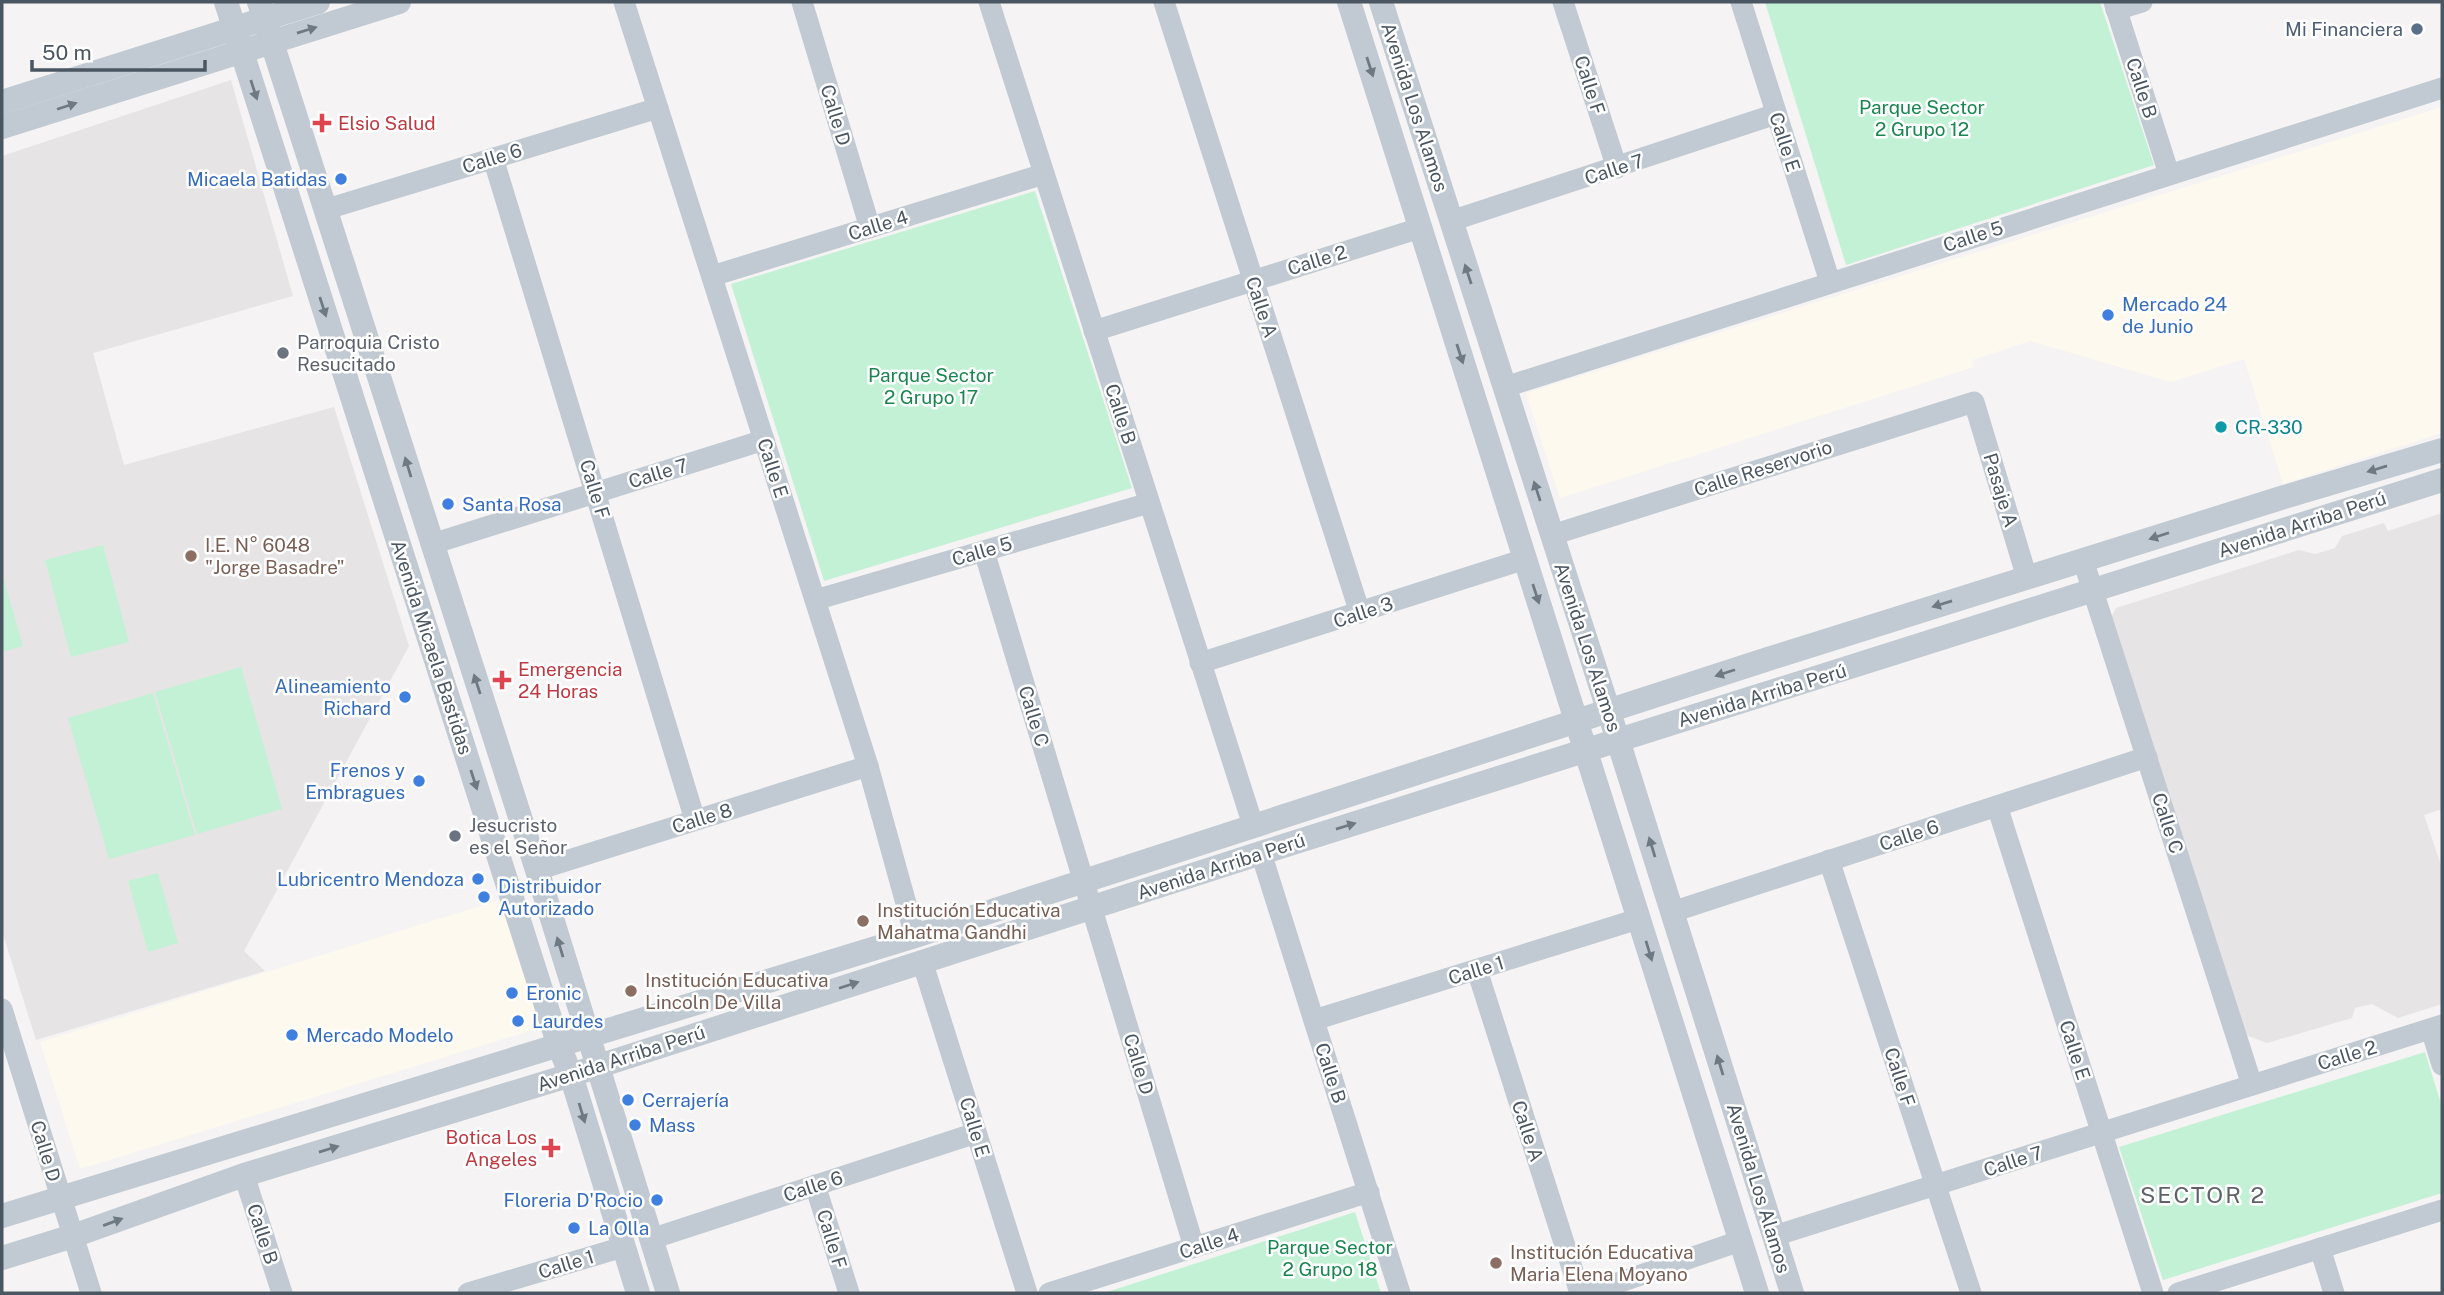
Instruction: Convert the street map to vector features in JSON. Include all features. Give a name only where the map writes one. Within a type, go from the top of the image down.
[{"type":"street","name":"Avenida Micaela Bastidas","points":[[226,2],[638,1293]]},
{"type":"street","points":[[2,127],[238,40],[265,21],[318,2]]},
{"type":"street","points":[[265,21],[398,2]]},
{"type":"street","name":"Calle E","points":[[624,2],[868,766],[915,936]]},
{"type":"street","name":"Calle D","points":[[802,2],[870,228]]},
{"type":"street","name":"Calle B","points":[[989,2],[1253,825]]},
{"type":"street","name":"Calle A","points":[[1164,2],[1360,613]]},
{"type":"street","name":"Avenida Los Alamos","points":[[1349,2],[1757,1293]]},
{"type":"street","name":"Avenida Los Alamos","points":[[1381,2],[1609,711],[1792,1293]]},
{"type":"street","name":"Calle F","points":[[1563,2],[1617,168]]},
{"type":"street","name":"Calle E","points":[[1741,2],[1830,282]]},
{"type":"street","points":[[2115,6],[2142,2]]},
{"type":"street","name":"Calle B","points":[[2115,6],[2169,174]]},
{"type":"street","name":"Avenida Micaela Bastidas","points":[[265,21],[537,870],[668,1293]]},
{"type":"street","points":[[2,102],[238,40]]},
{"type":"street","name":"Calle 5","points":[[1505,387],[2442,88]]},
{"type":"street","name":"Calle 6","points":[[327,209],[658,108]]},
{"type":"street","name":"Calle 7","points":[[1451,221],[1776,114]]},
{"type":"street","name":"Calle F","points":[[493,158],[695,820]]},
{"type":"street","name":"Calle 4","points":[[712,276],[1044,174]]},
{"type":"street","name":"Calle 2","points":[[1094,331],[1420,228]]},
{"type":"street","name":"Calle Reservorio","points":[[1552,535],[1974,402]]},
{"type":"street","name":"Pasaje A","points":[[1974,402],[2027,578]]},
{"type":"street","name":"Calle 7","points":[[432,544],[764,440]]},
{"type":"street","name":"Avenida Arriba Perú","points":[[2,1216],[915,936],[1577,721],[2083,560],[2442,450]]},
{"type":"street","name":"Avenida Arriba Perú","points":[[2,1258],[73,1236],[244,1175],[597,1067],[1091,907],[2442,480]]},
{"type":"street","name":"Calle 5","points":[[815,600],[1149,503]]},
{"type":"street","name":"Calle C","points":[[984,551],[1084,881]]},
{"type":"street","name":"Calle 3","points":[[1200,663],[1525,559]]},
{"type":"street","name":"Calle C","points":[[2083,560],[2252,1085]]},
{"type":"street","name":"Calle 6","points":[[1672,912],[2147,757]]},
{"type":"street","name":"Calle 8","points":[[537,870],[868,766]]},
{"type":"street","name":"Calle E","points":[[1997,806],[2152,1293]]},
{"type":"street","name":"Calle B","points":[[1261,853],[1401,1293]]},
{"type":"street","name":"Calle F","points":[[1829,860],[1971,1293]]},
{"type":"street","name":"Calle D","points":[[1084,881],[1194,1247]]},
{"type":"street","name":"Calle 1","points":[[1314,1020],[1639,919]]},
{"type":"street","name":"Calle E","points":[[922,961],[1027,1293]]},
{"type":"street","name":"Calle A","points":[[1476,970],[1580,1293]]},
{"type":"street","name":"Calle D","points":[[2,1009],[6,1039],[91,1293]]},
{"type":"street","points":[[2437,1027],[2442,1065]]},
{"type":"street","name":"Calle 2","points":[[2252,1085],[2437,1027]]},
{"type":"street","name":"Calle 7","points":[[1774,1236],[2252,1085]]},
{"type":"street","name":"Calle 6","points":[[651,1239],[976,1133]]},
{"type":"street","name":"Calle B","points":[[244,1175],[282,1293]]},
{"type":"street","name":"Calle F","points":[[815,1185],[849,1293]]},
{"type":"street","name":"Calle 4","points":[[1049,1293],[1368,1192]]},
{"type":"street","points":[[2178,1293],[2442,1210]]},
{"type":"street","points":[[1588,1293],[1740,1241]]},
{"type":"street","name":"Calle 1","points":[[468,1293],[623,1247]]},
{"type":"street","points":[[2320,1248],[2334,1293]]},
{"type":"shaded area","name":"I.E. N° 6048 \"Jorge Basadre\"","points":[[231,80],[293,296],[93,353],[124,465],[334,407],[409,646],[244,951],[265,971],[36,1040],[2,931],[2,156]]},
{"type":"shaded area","name":"Mercado 24 de Junio","points":[[2442,107],[2442,433],[2283,484],[2244,359],[2171,382],[2030,341],[1973,360],[1974,367],[1560,498],[1526,393]]},
{"type":"shaded area","points":[[2442,513],[2442,809],[2424,815],[2442,868],[2442,1004],[2398,1018],[2372,1004],[2355,1008],[2352,1018],[2267,1043],[2241,1033],[2107,625],[2116,608],[2299,550],[2315,554],[2335,548],[2342,536],[2384,523],[2388,531]]},
{"type":"shaded area","name":"Mercado Modelo","points":[[503,899],[543,1027],[80,1169],[40,1042]]},
{"type":"green space","name":"Parque Sector 2 Grupo 12","points":[[1765,2],[2100,2],[2154,165],[1846,265]]},
{"type":"green space","name":"Parque Sector 2 Grupo 17","points":[[1035,191],[1132,488],[824,581],[731,284]]},
{"type":"green space","points":[[103,545],[129,642],[71,657],[45,560]]},
{"type":"green space","points":[[2,573],[23,646],[2,652]]},
{"type":"green space","points":[[241,667],[282,809],[197,834],[155,692]]},
{"type":"green space","points":[[153,693],[195,835],[109,859],[68,718]]},
{"type":"green space","points":[[158,873],[178,943],[148,952],[128,881]]},
{"type":"green space","points":[[2425,1052],[2442,1107],[2442,1193],[2163,1280],[2119,1147]]},
{"type":"green space","name":"Parque Sector 2 Grupo 18","points":[[1355,1212],[1381,1293],[1104,1293]]},
{"type":"place","name":"Mi Financiera","points":[[2417,29]]},
{"type":"place","name":"Elsio Salud","points":[[322,123]]},
{"type":"place","name":"Micaela Batidas","points":[[341,179]]},
{"type":"place","name":"Mercado 24 de Junio","points":[[2108,315]]},
{"type":"place","name":"Parroquia Cristo Resucitado","points":[[283,353]]},
{"type":"place","name":"CR-330","points":[[2221,427]]},
{"type":"place","name":"Santa Rosa","points":[[448,504]]},
{"type":"place","name":"I.E. N° 6048 \"Jorge Basadre\"","points":[[191,556]]},
{"type":"place","name":"Emergencia 24 Horas","points":[[502,680]]},
{"type":"place","name":"Alineamiento Richard","points":[[405,697]]},
{"type":"place","name":"Frenos y Embragues","points":[[419,781]]},
{"type":"place","name":"Jesucristo es el Señor","points":[[455,836]]},
{"type":"place","name":"Lubricentro Mendoza","points":[[478,879]]},
{"type":"place","name":"Distribuidor Autorizado","points":[[484,897]]},
{"type":"place","name":"Institución Educativa Mahatma Gandhi","points":[[863,921]]},
{"type":"place","name":"Institución Educativa Lincoln De Villa","points":[[631,991]]},
{"type":"place","name":"Eronic","points":[[512,993]]},
{"type":"place","name":"Laurdes","points":[[518,1021]]},
{"type":"place","name":"Mercado Modelo","points":[[292,1035]]},
{"type":"place","name":"Cerrajería","points":[[628,1100]]},
{"type":"place","name":"Mass","points":[[635,1125]]},
{"type":"place","name":"Botica Los Angeles","points":[[551,1148]]},
{"type":"place","name":"Floreria D'Rocio","points":[[657,1200]]},
{"type":"place","name":"La Olla","points":[[574,1228]]},
{"type":"place","name":"Institución Educativa Maria Elena Moyano","points":[[1496,1263]]},
{"type":"district","name":"SECTOR 2","points":[[2203,1195]]}]
